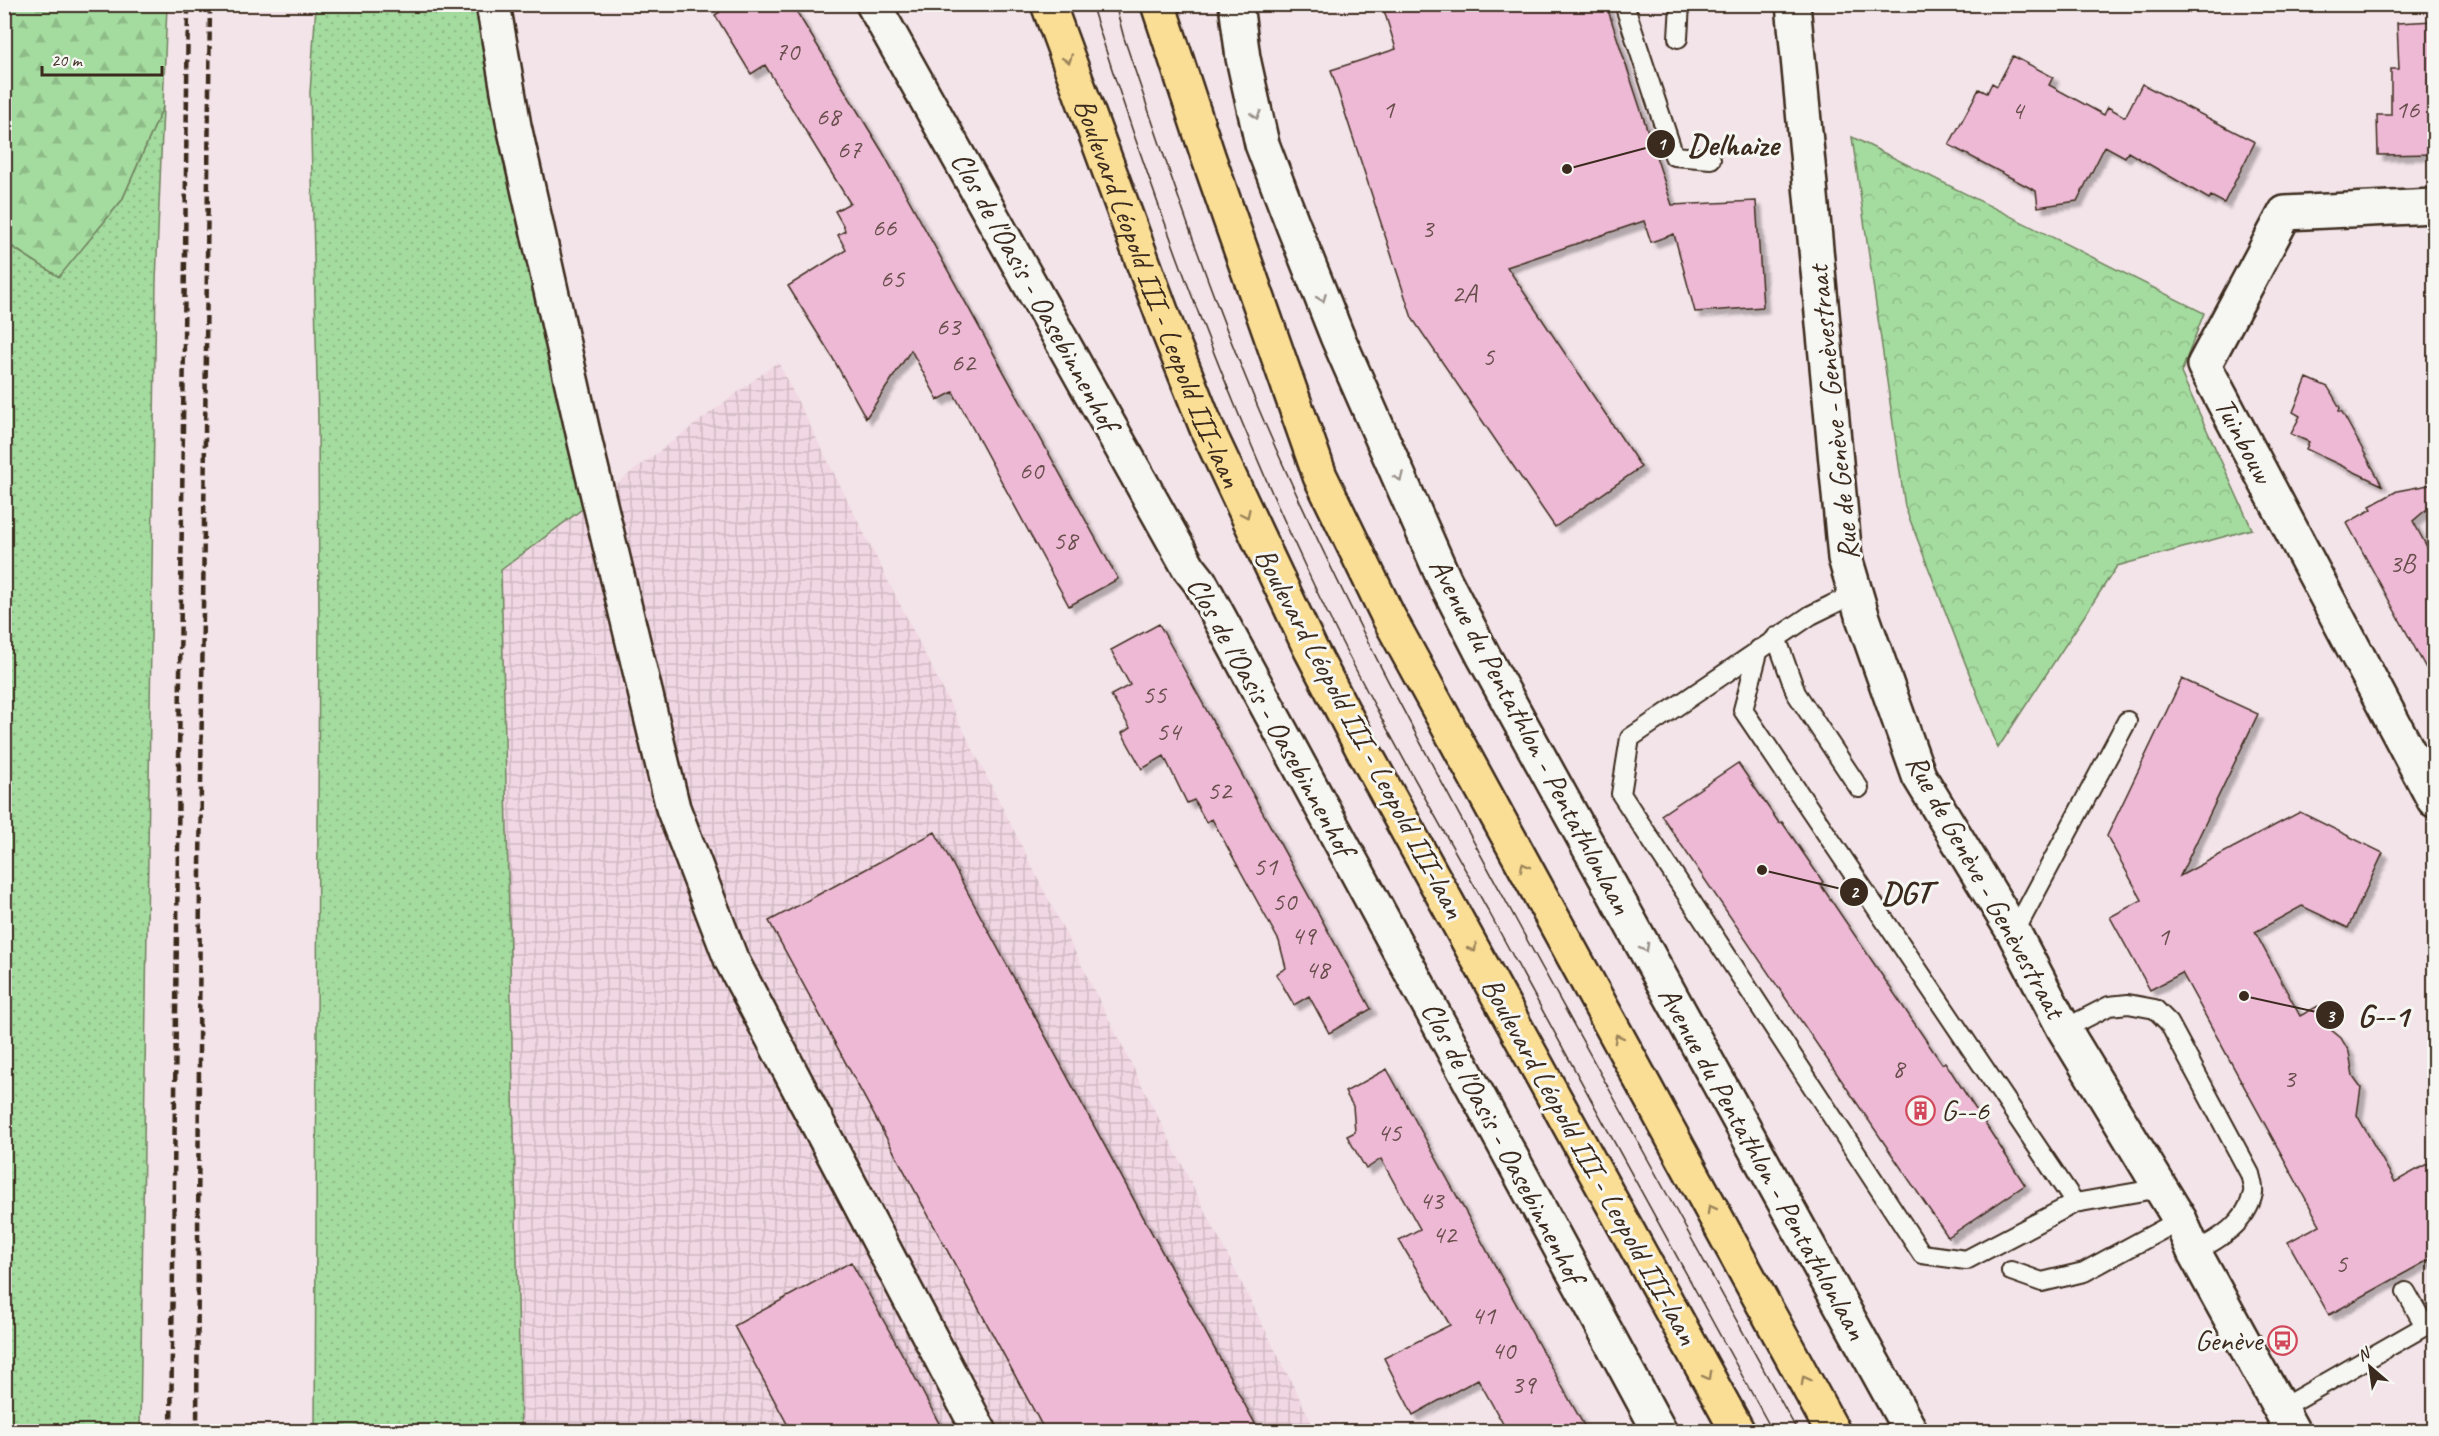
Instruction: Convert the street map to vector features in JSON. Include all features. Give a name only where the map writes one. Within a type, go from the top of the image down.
[{"type":"main road","name":"Boulevard Léopold III - Leopold III-laan","points":[[1048,4],[1169,333],[1208,431],[1310,648],[1361,746],[1738,1431]]},
{"type":"main road","points":[[1158,4],[1208,156],[1320,476],[1388,616],[1833,1431]]},
{"type":"street","points":[[493,4],[513,126],[586,446],[673,808],[731,959],[980,1431]]},
{"type":"street","name":"Clos de l'Oasis - Oasebinnenhof","points":[[873,4],[1189,568],[1200,582],[1660,1431]]},
{"type":"street","name":"Avenue du Pentathlon - Pentathlonlaan","points":[[1236,4],[1243,58],[1262,144],[1337,336],[1444,579],[1489,665],[1911,1431]]},
{"type":"street","name":"Rue de Genève - Genèvestraat","points":[[1793,4],[1845,558],[1919,776],[2014,933],[2064,1029],[2180,1220],[2193,1252],[2286,1420]]},
{"type":"street","name":"Tuinbouw","points":[[2434,206],[2285,213],[2204,365],[2434,800]]},
{"type":"lane","points":[[1624,4],[1674,156],[1711,159]]},
{"type":"lane","points":[[1678,38],[1680,4]]},
{"type":"lane","points":[[1856,593],[1811,615],[1776,637],[1630,738],[1621,794],[1922,1254],[1966,1260],[2075,1203],[2161,1188]]},
{"type":"lane","points":[[1776,637],[1796,693],[1859,788]]},
{"type":"lane","points":[[1759,649],[1743,710],[2075,1203]]},
{"type":"lane","points":[[2014,933],[2127,720]]},
{"type":"lane","points":[[2064,1029],[2109,1006],[2128,1004],[2155,1009],[2169,1023],[2250,1174],[2253,1192],[2241,1218],[2220,1238],[2193,1252]]},
{"type":"lane","points":[[2011,1271],[2042,1282],[2084,1272],[2180,1220]]},
{"type":"lane","points":[[2286,1420],[2425,1326],[2406,1292]]},
{"type":"shaded area","points":[[778,362],[1316,1431],[521,1431],[501,570]]},
{"type":"green space","points":[[4,5],[167,5],[163,107],[122,200],[59,277],[5,242]]},
{"type":"green space","points":[[316,5],[490,5],[605,492],[501,570],[521,1431],[315,1431],[319,617],[318,419],[310,93]]},
{"type":"green space","points":[[163,107],[156,281],[140,1431],[5,1431],[4,242],[58,276],[122,200]]},
{"type":"green space","points":[[1852,137],[2204,313],[2181,373],[2252,529],[2117,566],[1998,748],[1905,507]]},
{"type":"building","points":[[732,4],[792,4],[882,151],[1118,579],[1069,606],[953,392],[938,400],[911,350],[866,418],[831,355],[788,286],[846,250],[838,235],[845,231],[844,227],[835,211],[850,203],[765,65],[751,74],[715,15]]},
{"type":"building","points":[[1382,4],[1606,4],[1672,205],[1756,201],[1763,307],[1695,312],[1674,234],[1651,242],[1644,221],[1507,267],[1641,467],[1555,527],[1412,318],[1331,70],[1396,49]]},
{"type":"building","points":[[2434,21],[2434,154],[2378,155],[2377,115],[2391,115],[2391,69],[2399,69],[2397,23]]},
{"type":"building","points":[[2013,56],[2053,77],[2049,85],[2104,115],[2108,107],[2125,117],[2142,84],[2255,142],[2224,203],[2211,196],[2209,199],[2128,152],[2125,157],[2105,146],[2077,201],[2038,207],[2036,191],[1949,145],[1979,89],[1987,93],[1992,83],[1997,86]]},
{"type":"building","points":[[2307,378],[2328,387],[2340,408],[2339,411],[2342,412],[2382,485],[2306,449],[2309,442],[2291,434],[2300,416],[2293,412]]},
{"type":"building","points":[[2434,484],[2434,503],[2413,521],[2434,560],[2434,683],[2347,523],[2372,509],[2370,506],[2397,491]]},
{"type":"building","points":[[1159,624],[1371,1009],[1329,1033],[1309,996],[1294,1005],[1276,974],[1286,968],[1279,941],[1212,819],[1206,822],[1194,800],[1187,803],[1164,756],[1142,769],[1122,733],[1130,728],[1111,695],[1130,685],[1111,650]]},
{"type":"building","points":[[2182,679],[2258,714],[2180,876],[2300,812],[2383,853],[2348,928],[2302,906],[2255,932],[2300,1016],[2318,1006],[2324,1024],[2341,1038],[2349,1052],[2353,1076],[2361,1087],[2357,1115],[2395,1182],[2434,1160],[2434,1257],[2329,1315],[2288,1242],[2320,1225],[2182,973],[2150,990],[2110,917],[2142,900],[2107,836]]},
{"type":"building","points":[[1738,763],[1823,882],[1820,884],[1942,1064],[1945,1062],[2025,1185],[1948,1237],[1661,815]]},
{"type":"building","points":[[935,832],[1259,1431],[1045,1431],[769,921]]},
{"type":"building","points":[[1387,1069],[1587,1431],[1507,1431],[1478,1379],[1413,1415],[1384,1358],[1450,1325],[1399,1240],[1420,1229],[1381,1159],[1366,1169],[1347,1136],[1355,1132],[1353,1106],[1345,1092]]},
{"type":"building","points":[[851,1262],[943,1431],[791,1431],[734,1326]]},
{"type":"tram line","points":[[1091,4],[1139,150],[1191,294],[1248,437],[1310,577],[1397,747],[1773,1432]]},
{"type":"tram line","points":[[1115,4],[1157,136],[1227,330],[1266,426],[1326,557],[1390,686],[1458,813],[1798,1432]]},
{"type":"railway","points":[[171,1432],[188,4]]},
{"type":"railway","points":[[197,1432],[200,869],[210,4]]},
{"type":"place","name":"Delhaize","points":[[1567,169]]},
{"type":"place","name":"DGT","points":[[1762,870]]},
{"type":"place","name":"G--1","points":[[2244,996]]},
{"type":"place","name":"G--6","points":[[1920,1110]]},
{"type":"place","name":"Genève","points":[[2283,1340]]}]
